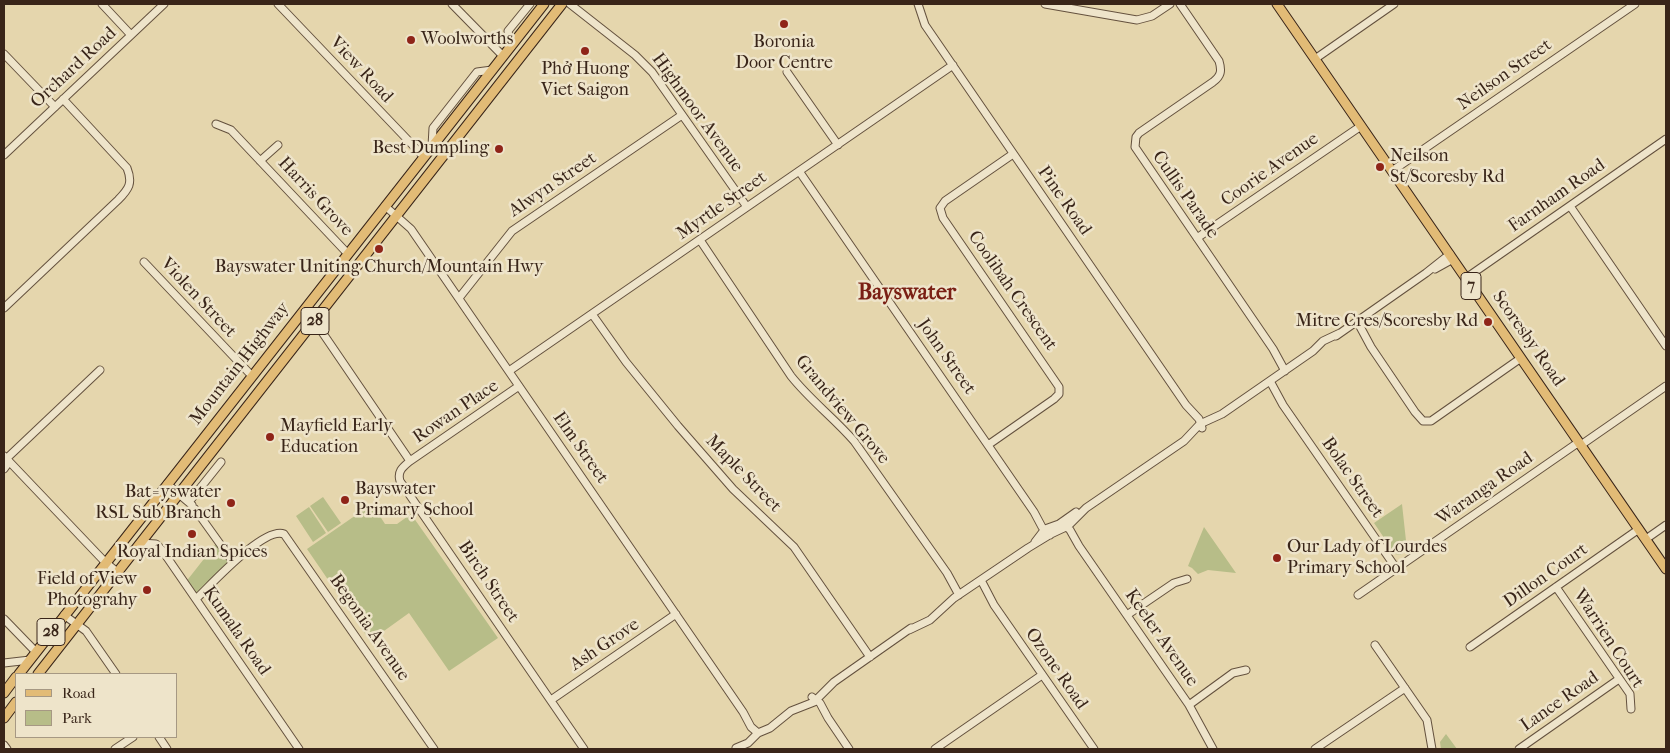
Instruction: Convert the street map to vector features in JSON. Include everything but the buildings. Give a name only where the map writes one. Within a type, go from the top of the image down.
[{"type":"main road","name":"Mountain Highway","points":[[20,673],[544,4]]},
{"type":"main road","name":"Mountain Highway","points":[[39,673],[562,4]]},
{"type":"main road","name":"Scoresby Road","points":[[1277,4],[1666,568]]},
{"type":"main road","points":[[4,693],[15,678]]},
{"type":"main road","points":[[4,718],[15,703]]},
{"type":"street","points":[[102,4],[131,35]]},
{"type":"street","name":"Orchard Road","points":[[4,155],[164,4]]},
{"type":"street","name":"View Road","points":[[278,4],[424,157]]},
{"type":"street","points":[[452,4],[503,56]]},
{"type":"street","points":[[511,47],[508,31],[530,4]]},
{"type":"street","name":"Highmoor Avenue","points":[[570,4],[645,64],[652,72],[747,207]]},
{"type":"street","name":"Pine Road","points":[[918,4],[925,25],[1201,425]]},
{"type":"street","points":[[920,12],[923,4]]},
{"type":"street","points":[[1045,4],[1137,20],[1152,16],[1170,4]]},
{"type":"street","name":"Cullis Parade","points":[[1180,4],[1219,61],[1220,74],[1213,82],[1138,133],[1135,147],[1273,349],[1289,368]]},
{"type":"street","points":[[1315,59],[1394,4]]},
{"type":"street","name":"Neilson Street","points":[[1392,171],[1635,4]]},
{"type":"street","points":[[4,54],[55,107]]},
{"type":"street","name":"Myrtle Street","points":[[509,371],[953,65]]},
{"type":"street","points":[[787,72],[838,145]]},
{"type":"street","points":[[4,308],[118,200],[129,187],[130,176],[127,168],[63,99]]},
{"type":"street","name":"Alwyn Street","points":[[459,298],[512,231],[682,115]]},
{"type":"street","name":"Harris Grove","points":[[216,124],[232,130],[348,254]]},
{"type":"street","name":"Coorie Avenue","points":[[1197,238],[1361,126]]},
{"type":"street","name":"Farnham Road","points":[[1466,278],[1666,140]]},
{"type":"street","name":"Harris Grove","points":[[260,161],[278,144]]},
{"type":"street","name":"Coolibah Crescent","points":[[988,445],[1054,399],[1059,394],[1059,387],[943,218],[940,208],[945,201],[1013,154]]},
{"type":"street","name":"John Street","points":[[799,171],[1047,531]]},
{"type":"street","name":"Elm Street","points":[[385,206],[411,229],[757,731]]},
{"type":"street","points":[[1570,206],[1666,346]]},
{"type":"street","name":"Grandview Grove","points":[[700,240],[791,376],[803,390],[841,425],[854,441],[947,573],[959,595]]},
{"type":"street","points":[[735,749],[748,743],[757,731],[770,728],[800,702],[814,699],[822,687],[834,682],[909,630],[938,607],[1028,548],[1047,531],[1065,526],[1086,508],[1184,441],[1193,437],[1201,425],[1215,422],[1222,414],[1289,368],[1316,354],[1340,333],[1451,257]]},
{"type":"street","name":"Violen Street","points":[[144,262],[252,376]]},
{"type":"street","points":[[301,314],[322,332],[410,461]]},
{"type":"street","name":"Maple Street","points":[[592,314],[626,362],[684,433],[734,489],[794,546],[870,657]]},
{"type":"street","points":[[1355,323],[1423,422],[1431,421],[1521,358]]},
{"type":"street","points":[[4,469],[6,459],[100,370]]},
{"type":"street","name":"Bolac Street","points":[[1268,383],[1396,568]]},
{"type":"street","name":"Rowan Place","points":[[410,461],[519,386]]},
{"type":"street","name":"Waranga Road","points":[[1358,595],[1666,386]]},
{"type":"street","points":[[6,459],[105,562],[117,572]]},
{"type":"street","name":"Birch Street","points":[[410,461],[400,470],[400,481],[584,749]]},
{"type":"street","points":[[193,506],[220,462]]},
{"type":"street","points":[[167,484],[193,506],[233,562],[196,599]]},
{"type":"street","points":[[1646,539],[1666,525]]},
{"type":"street","name":"Keeler Avenue","points":[[1065,526],[1189,705],[1213,749]]},
{"type":"street","name":"Dillon Court","points":[[1470,647],[1639,529]]},
{"type":"street","name":"Begonia Avenue","points":[[233,562],[274,533],[282,532],[288,537],[434,749]]},
{"type":"street","name":"Kumala Road","points":[[141,543],[156,544],[162,550],[299,749]]},
{"type":"street","points":[[1127,615],[1170,585],[1187,579]]},
{"type":"street","name":"Ozone Road","points":[[978,582],[1094,749]]},
{"type":"street","name":"Warrien Court","points":[[1556,587],[1630,694],[1631,709]]},
{"type":"street","name":"Ash Grove","points":[[551,700],[676,614]]},
{"type":"street","points":[[64,615],[88,633],[115,673]]},
{"type":"street","points":[[4,619],[36,652]]},
{"type":"street","points":[[1375,645],[1427,720],[1432,749]]},
{"type":"street","points":[[4,663],[30,660]]},
{"type":"street","points":[[1189,705],[1233,674],[1246,670]]},
{"type":"street","points":[[935,749],[1042,675]]},
{"type":"street","name":"Lance Road","points":[[1519,749],[1619,679]]},
{"type":"street","points":[[1315,749],[1405,688]]},
{"type":"street","points":[[814,699],[849,749]]},
{"type":"street","points":[[115,749],[132,738]]},
{"type":"street","points":[[160,738],[167,749]]},
{"type":"street","points":[[4,745],[7,749]]},
{"type":"green space","points":[[323,497],[341,523],[328,532],[310,506]]},
{"type":"green space","points":[[372,504],[385,524],[397,524],[411,514],[498,638],[449,671],[409,613],[370,641],[307,549]]},
{"type":"green space","points":[[1402,504],[1407,550],[1400,555],[1395,554],[1374,523]]},
{"type":"green space","points":[[309,507],[326,533],[313,542],[296,516]]},
{"type":"green space","points":[[1204,527],[1236,573],[1208,570],[1198,574],[1188,566]]},
{"type":"green space","points":[[218,541],[233,562],[196,599],[185,583]]},
{"type":"green space","points":[[1446,734],[1457,749],[1441,749],[1440,742]]},
{"type":"place","name":"Boronia Door Centre","points":[[784,24]]},
{"type":"place","name":"Woolworths","points":[[411,40]]},
{"type":"place","name":"Phở Huong Viet Saigon","points":[[585,51]]},
{"type":"place","name":"Best Dumpling","points":[[499,149]]},
{"type":"place","name":"Neilson St/Scoresby Rd","points":[[1380,167]]},
{"type":"place","name":"Bayswater Uniting Church/Mountain Hwy","points":[[379,249]]},
{"type":"place","name":"Mitre Cres/Scoresby Rd","points":[[1488,322]]},
{"type":"place","name":"Mayfield Early Education","points":[[270,437]]},
{"type":"place","name":"Bayswater Primary School","points":[[345,500]]},
{"type":"place","name":"Bat=yswater RSL Sub Branch","points":[[231,503]]},
{"type":"place","name":"Royal Indian Spices","points":[[192,534]]},
{"type":"place","name":"Our Lady of Lourdes Primary School","points":[[1277,558]]},
{"type":"place","name":"Field of View Photograhy","points":[[147,590]]},
{"type":"district","name":"Bayswater","points":[[907,294]]}]
